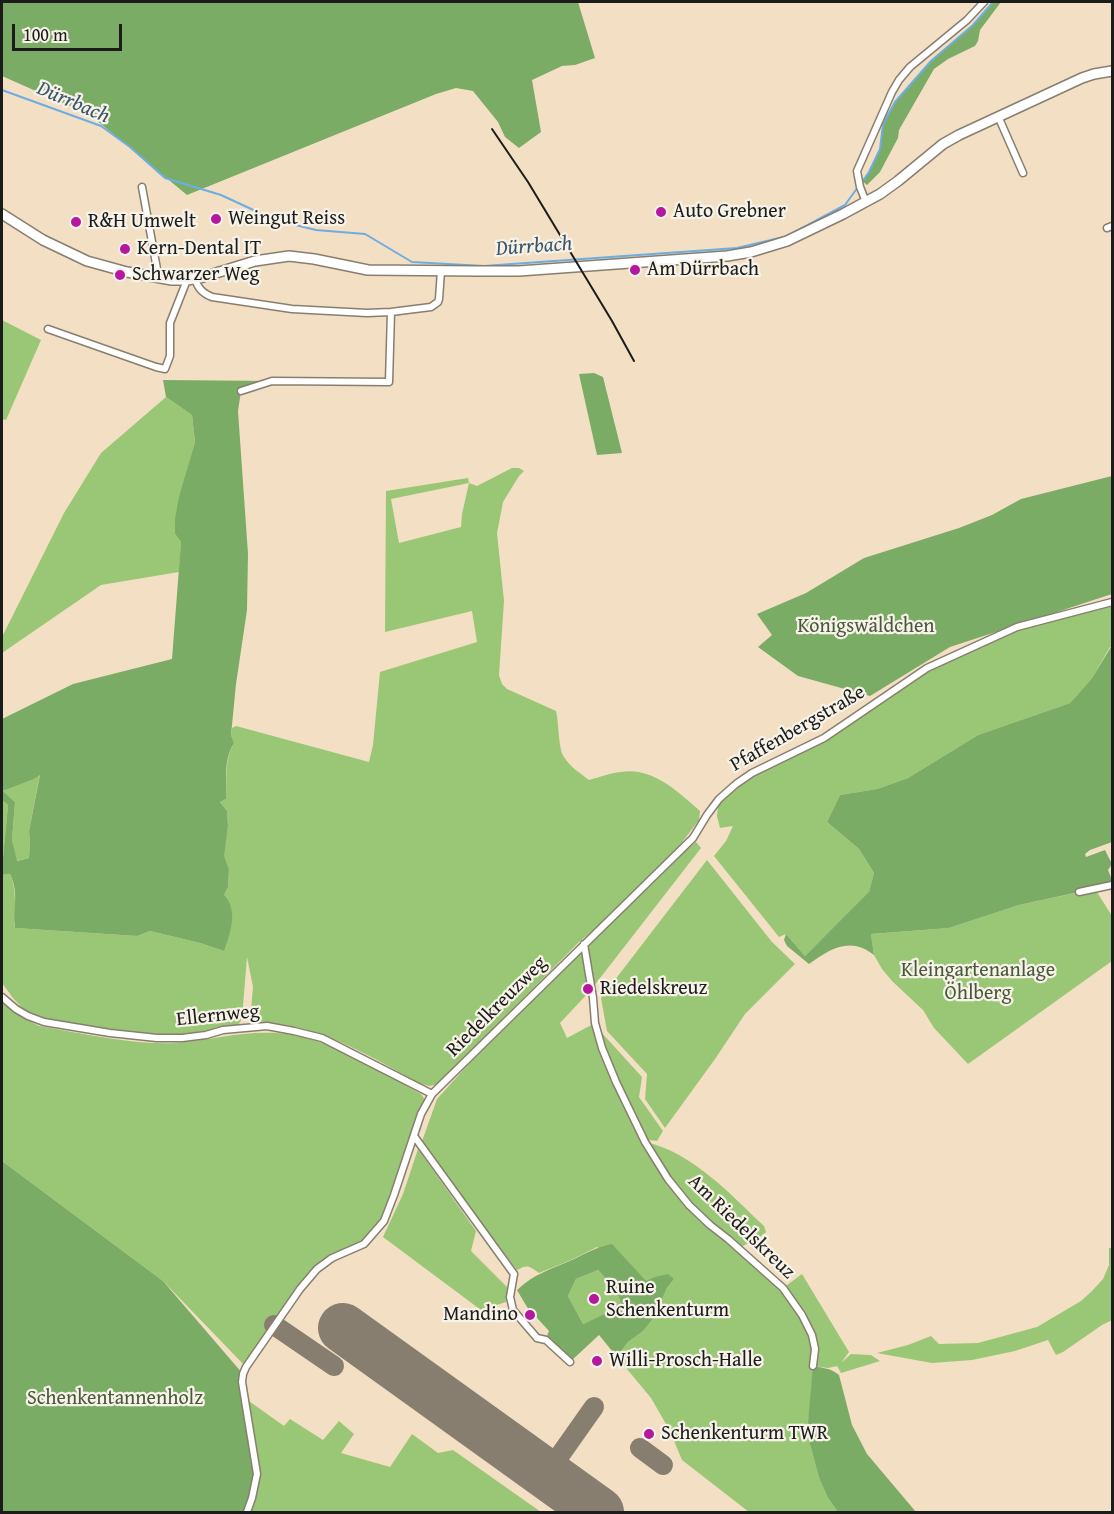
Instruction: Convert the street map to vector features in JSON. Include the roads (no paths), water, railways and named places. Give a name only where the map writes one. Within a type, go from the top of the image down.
[{"type":"street","points":[[867,202],[860,187],[858,171],[899,80],[924,54],[967,20],[984,2]]},
{"type":"street","points":[[2,214],[43,240],[87,261],[157,278],[203,277],[255,261],[289,256],[368,270],[441,271],[541,269],[727,256],[787,242],[810,231],[867,202],[898,182],[943,144],[975,126],[1082,78],[1113,71]]},
{"type":"street","points":[[998,116],[1023,173]]},
{"type":"street","points":[[142,187],[157,278]]},
{"type":"street","points":[[191,279],[205,294],[212,297],[292,309],[367,313],[431,308],[439,299],[441,271]]},
{"type":"street","points":[[48,328],[165,369],[170,356],[170,324],[191,279]]},
{"type":"street","points":[[241,392],[272,381],[389,382],[391,312]]},
{"type":"street","name":"Pfaffenbergstraße","points":[[584,944],[693,838],[719,799],[752,773],[824,738],[927,668],[1017,627],[1113,602]]},
{"type":"street","points":[[1079,892],[1113,885]]},
{"type":"street","name":"Riedelkreuzweg","points":[[414,1136],[421,1114],[432,1094],[584,944]]},
{"type":"street","name":"Am Riedelskreuz","points":[[584,944],[595,1023],[602,1048],[645,1142],[668,1179],[689,1205],[783,1288],[802,1315],[812,1335],[815,1349],[813,1366]]},
{"type":"street","name":"Ellernweg","points":[[2,997],[16,1009],[44,1022],[110,1033],[182,1038],[223,1030],[267,1026],[294,1031],[322,1038],[432,1094]]},
{"type":"street","points":[[414,1136],[514,1274],[510,1297],[513,1310],[537,1338],[546,1340],[570,1362]]},
{"type":"street","points":[[247,1512],[257,1474],[242,1382],[246,1366],[300,1289],[317,1269],[332,1258],[364,1244],[384,1221],[414,1136]]},
{"type":"waterway","name":"Dürrbach","points":[[862,182],[880,149],[883,124],[895,102],[931,61],[973,25],[993,2]]},
{"type":"waterway","name":"Dürrbach","points":[[2,90],[101,126],[130,147],[165,178],[221,195],[275,220],[316,230],[365,234],[412,262],[484,266],[737,248],[788,236]]},
{"type":"waterway","name":"Dürrbach","points":[[793,233],[845,205],[858,187]]},
{"type":"railway","points":[[492,129],[528,182],[634,361]]},
{"type":"place","name":"Auto Grebner","points":[[661,212]]},
{"type":"place","name":"Weingut Reiss","points":[[216,219]]},
{"type":"place","name":"R&H Umwelt","points":[[76,222]]},
{"type":"place","name":"Kern-Dental IT","points":[[125,249]]},
{"type":"place","name":"Am Dürrbach","points":[[635,270]]},
{"type":"place","name":"Schwarzer Weg","points":[[120,275]]},
{"type":"place","name":"Riedelskreuz","points":[[588,989]]},
{"type":"place","name":"Ruine Schenkenturm","points":[[594,1299]]},
{"type":"place","name":"Mandino","points":[[530,1315]]},
{"type":"place","name":"Willi-Prosch-Halle","points":[[597,1361]]},
{"type":"place","name":"Schenkenturm TWR","points":[[649,1434]]},
{"type":"park label","name":"Königswäldchen","points":[[866,627]]},
{"type":"park label","name":"Kleingartenanlage Öhlberg","points":[[978,982]]},
{"type":"park label","name":"Schenkentannenholz","points":[[115,1399]]}]
